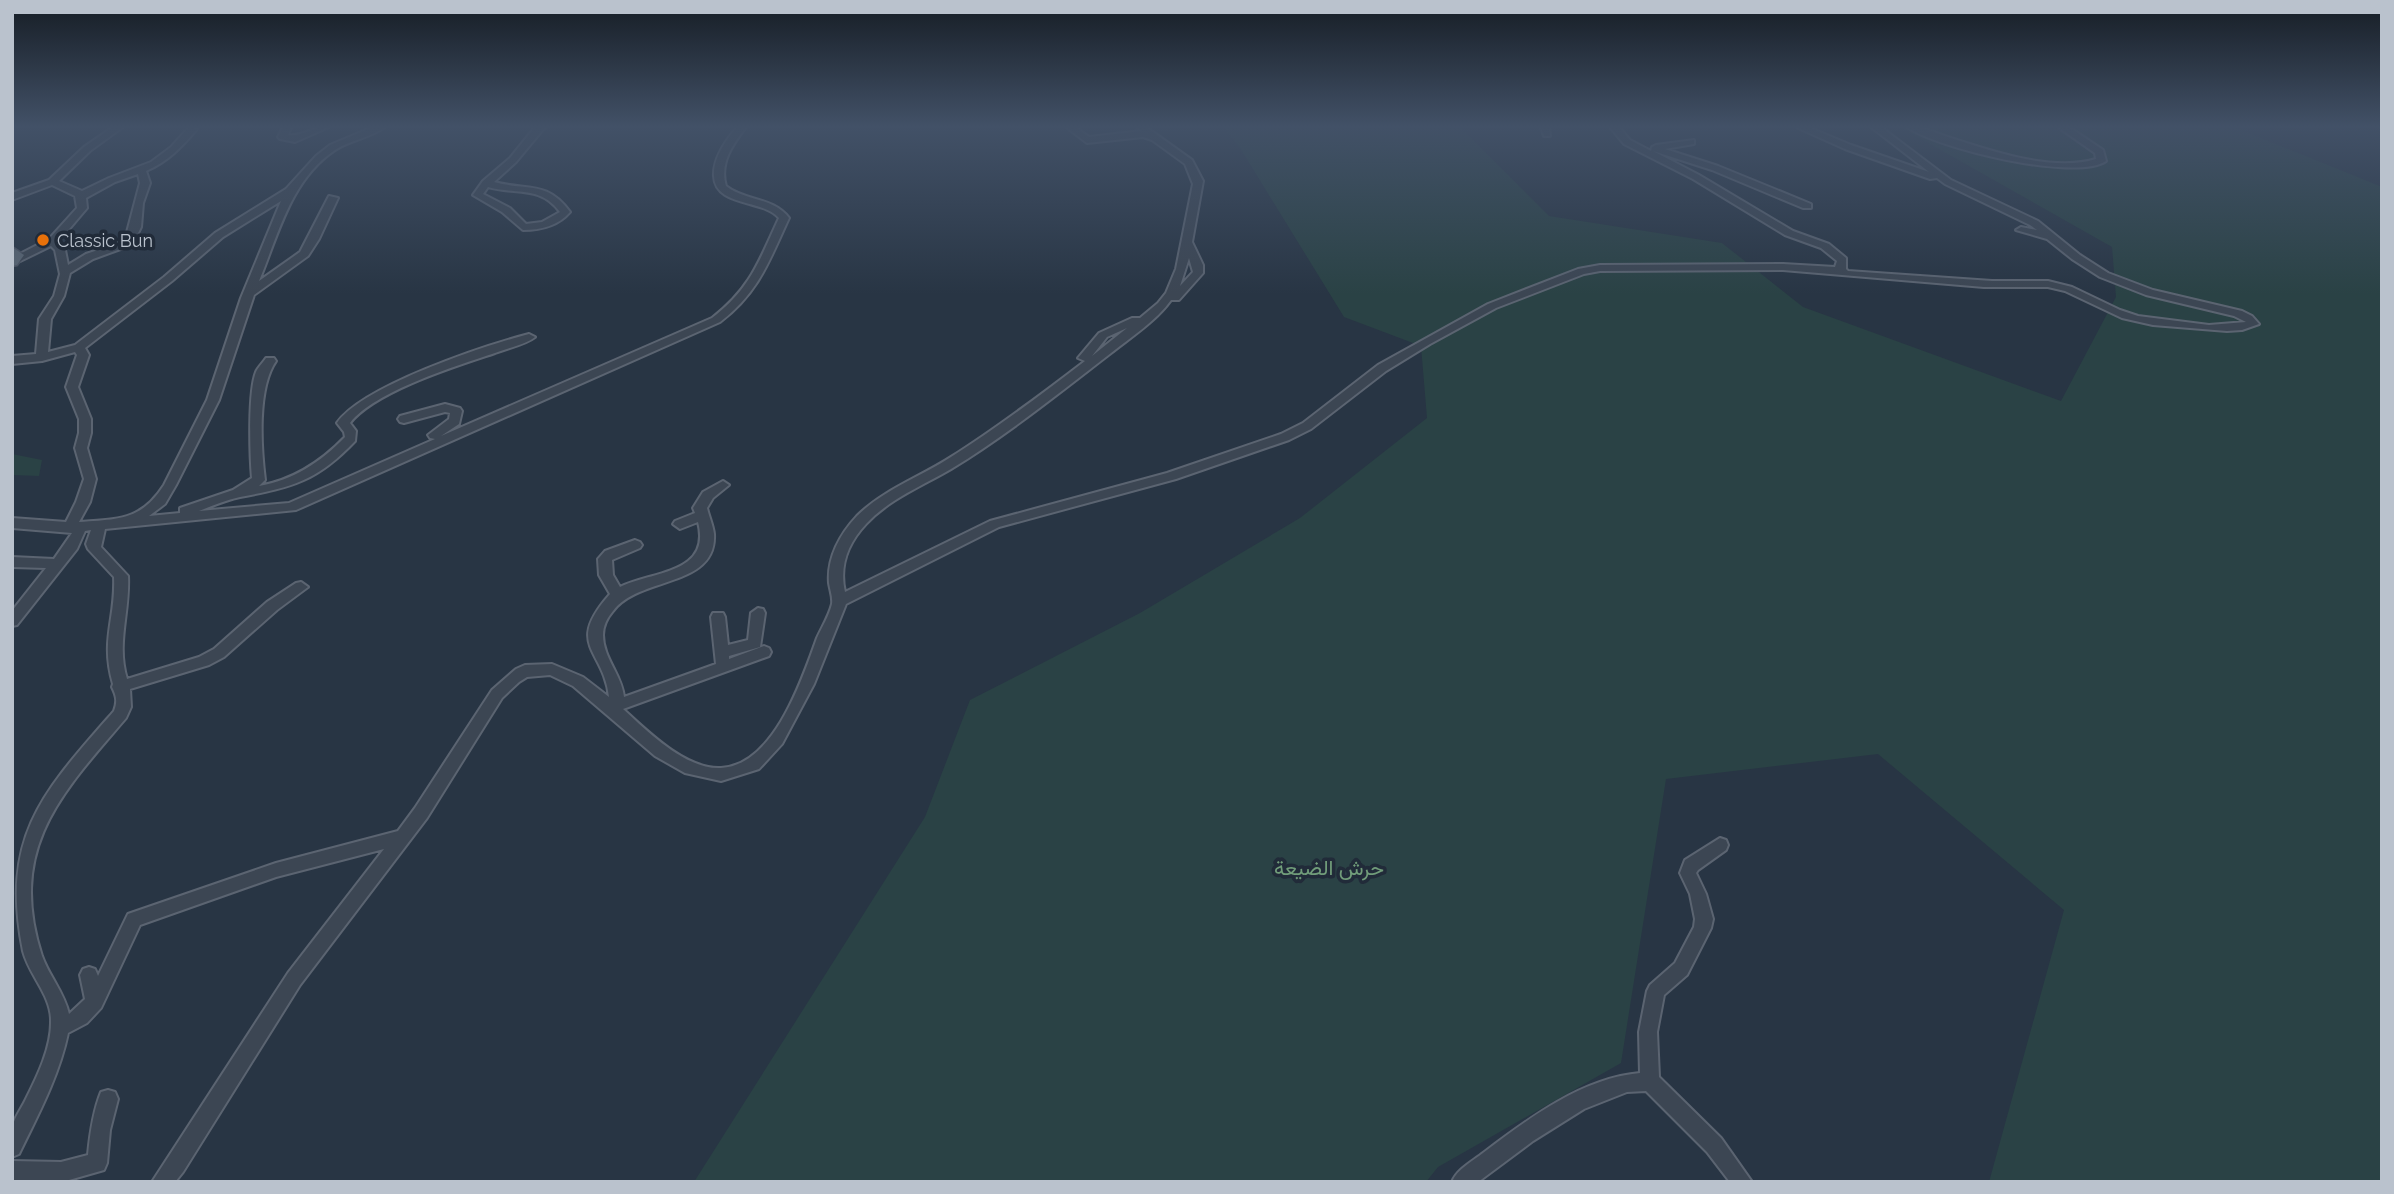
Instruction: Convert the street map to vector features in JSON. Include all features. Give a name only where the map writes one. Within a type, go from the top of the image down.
[{"type":"main road","points":[[12,251],[17,255],[12,262]]},
{"type":"street","points":[[12,197],[50,183]]},
{"type":"street","points":[[53,183],[81,196]]},
{"type":"street","points":[[81,196],[110,183]]},
{"type":"street","points":[[65,272],[91,255],[124,245],[131,238],[140,210],[138,201],[146,183]]},
{"type":"street","points":[[12,360],[42,357],[79,347],[168,279],[219,235],[290,191],[297,183]]},
{"type":"street","points":[[486,183],[505,189],[537,189],[559,203],[565,212],[561,217],[541,225],[523,227],[506,210],[478,195],[486,183]]},
{"type":"street","points":[[12,523],[99,526],[134,520],[291,507],[324,495],[417,449],[716,320],[734,306],[756,279],[784,218],[775,208],[737,197],[721,187],[720,183]]},
{"type":"street","points":[[162,1182],[176,1165],[294,979],[421,813],[496,694],[524,671],[538,667],[551,669],[570,676],[616,709],[650,743],[696,771],[726,774],[755,763],[784,727],[801,697],[839,601],[836,558],[853,529],[873,509],[899,491],[947,466],[1048,397],[1162,305],[1180,276],[1198,183]]},
{"type":"street","points":[[1705,183],[1773,225],[1830,250],[1842,260],[1840,270]]},
{"type":"street","points":[[1751,183],[1807,206]]},
{"type":"street","points":[[839,601],[995,524],[1171,476],[1285,437],[1307,426],[1382,368],[1426,342],[1492,306],[1581,271],[1600,268],[1783,267],[1840,270],[1846,274],[1901,275],[1989,285],[2047,284],[2072,290],[2112,310],[2138,319],[2215,328],[2253,324],[2238,313],[2163,296],[2116,281],[2076,257],[2053,237],[2015,213],[1950,183]]},
{"type":"street","points":[[134,520],[160,501],[213,400],[290,191]]},
{"type":"street","points":[[12,262],[53,241],[82,208],[81,196]]},
{"type":"street","points":[[251,292],[304,254],[333,198]]},
{"type":"street","points":[[2021,230],[2053,237]]},
{"type":"street","points":[[42,357],[45,319],[59,296],[65,272],[60,250],[53,241]]},
{"type":"street","points":[[1084,358],[1103,335],[1151,314]]},
{"type":"street","points":[[238,493],[280,487],[307,474],[334,456],[351,438],[351,431],[343,423],[345,417],[387,391],[529,337]]},
{"type":"street","points":[[74,526],[90,479],[81,449],[85,419],[72,387],[83,355],[79,347]]},
{"type":"street","points":[[167,517],[238,493],[256,484],[260,477],[256,456],[259,390],[262,372],[270,360]]},
{"type":"street","points":[[404,419],[445,408],[456,411],[454,421],[417,449]]},
{"type":"street","points":[[616,709],[613,682],[598,654],[595,637],[598,622],[618,595],[672,575],[698,562],[708,540],[700,508],[708,495],[723,485]]},
{"type":"street","points":[[680,524],[701,516]]},
{"type":"street","points":[[12,621],[79,533],[74,526]]},
{"type":"street","points":[[12,1147],[43,1078],[61,1027],[57,1003],[33,958],[19,901],[22,848],[46,798],[121,714],[126,704],[113,647],[122,582],[117,569],[95,549],[93,544],[99,526]]},
{"type":"street","points":[[618,595],[606,575],[605,559],[610,554],[635,545]]},
{"type":"street","points":[[13,562],[57,564]]},
{"type":"street","points":[[120,687],[204,661],[219,653],[272,606],[301,587]]},
{"type":"street","points":[[616,709],[755,643],[758,613]]},
{"type":"street","points":[[718,617],[722,660]]},
{"type":"street","points":[[722,660],[764,652]]},
{"type":"street","points":[[61,1027],[81,1017],[95,1002],[134,919],[276,870],[401,837]]},
{"type":"street","points":[[1650,1081],[1648,1032],[1656,991],[1681,969],[1704,919],[1698,894],[1688,873],[1691,865],[1720,845]]},
{"type":"street","points":[[89,975],[95,1002]]},
{"type":"street","points":[[1462,1182],[1552,1118],[1611,1086],[1631,1080],[1650,1081],[1714,1145],[1742,1182]]},
{"type":"street","points":[[12,1171],[61,1172],[97,1163],[100,1130],[108,1099]]},
{"type":"green space","name":"حرش الضيعة","points":[[1261,183],[1516,183],[1549,216],[1722,243],[1803,307],[2061,401],[2116,297],[2112,247],[1998,183],[2371,183],[2382,187],[2382,1182],[1989,1182],[2064,910],[1878,754],[1666,779],[1621,1063],[1438,1167],[1426,1182],[694,1182],[925,817],[970,700],[1140,613],[1300,518],[1427,418],[1421,346],[1344,317]]},
{"type":"green space","points":[[12,454],[42,460],[39,476],[12,475]]},
{"type":"place","name":"Classic Bun","points":[[43,240]]}]
